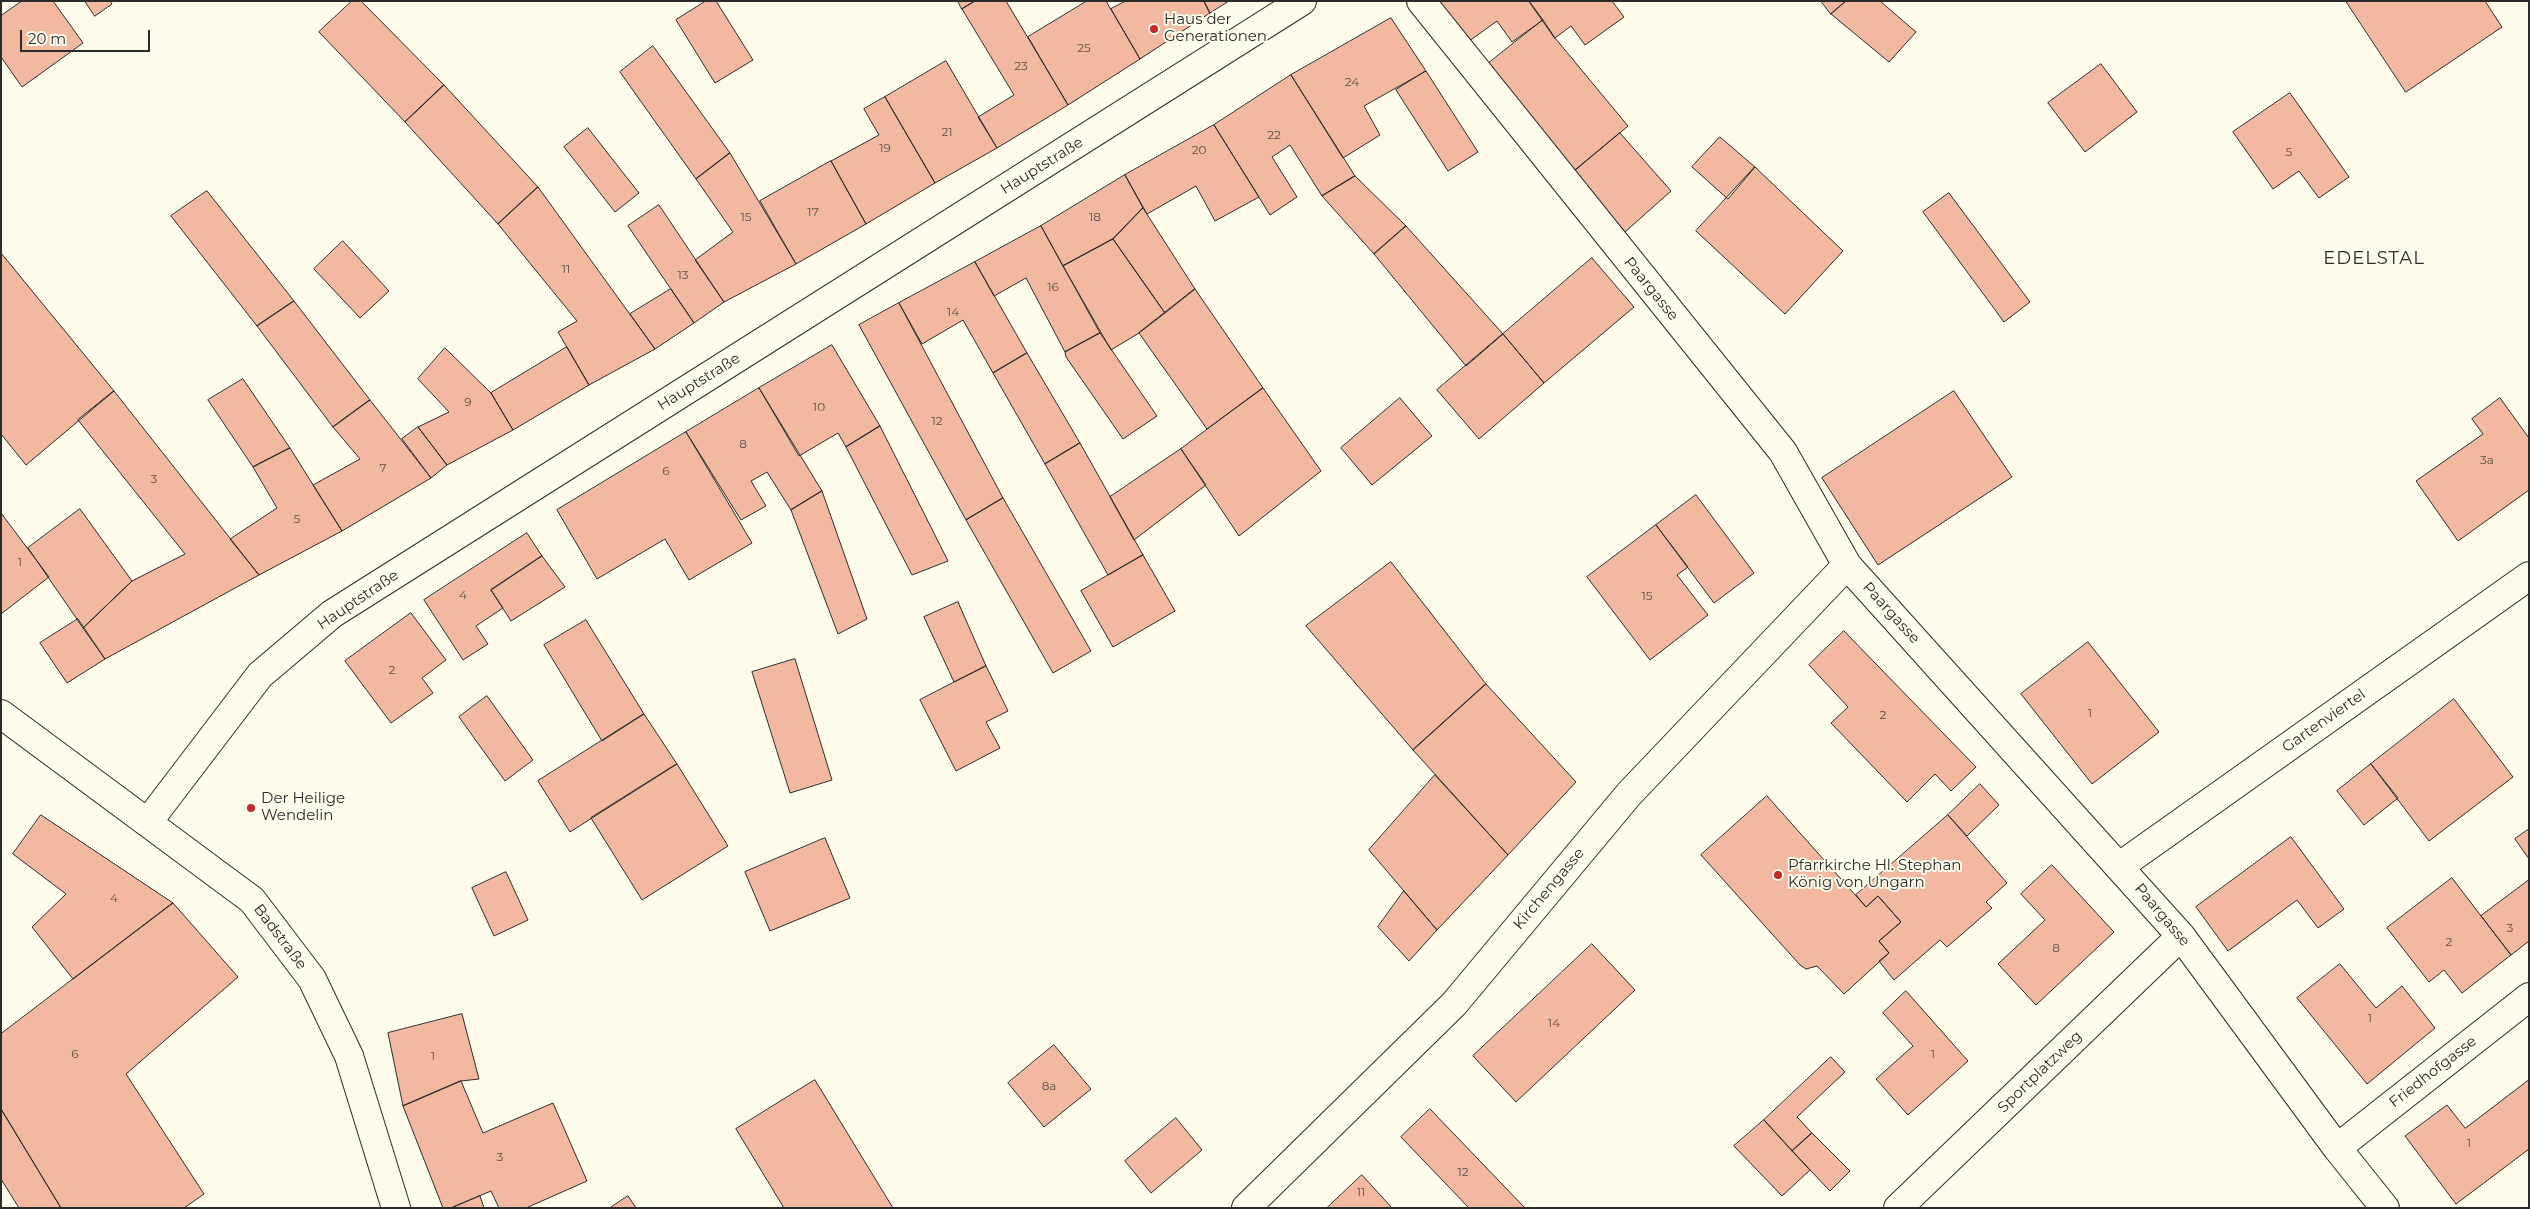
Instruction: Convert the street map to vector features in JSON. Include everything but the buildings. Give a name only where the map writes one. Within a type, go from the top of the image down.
[{"type":"street","name":"Hauptstraße","points":[[148,822],[260,675],[332,614],[1302,1]]},
{"type":"street","name":"Paargasse","points":[[1421,1],[1783,452],[1847,565],[2120,866],[2181,936],[2337,1148],[2385,1208]]},
{"type":"street","name":"Kirchengasse","points":[[1246,1208],[1454,1004],[1628,794],[1847,565]]},
{"type":"street","name":"Gartenviertel","points":[[2120,866],[2529,576]]},
{"type":"street","name":"Badstraße","points":[[1,714],[252,900],[312,979],[349,1056],[396,1208]]},
{"type":"street","name":"Sportplatzweg","points":[[1898,1208],[2181,936]]},
{"type":"street","name":"Friedhofgasse","points":[[2337,1148],[2529,997]]},
{"type":"place","name":"Haus der Generationen","points":[[1154,29]]},
{"type":"place","name":"Der Heilige Wendelin","points":[[251,808]]},
{"type":"place","name":"Pfarrkirche Hl. Stephan König von Ungarn","points":[[1778,875]]},
{"type":"district","name":"EDELSTAL","points":[[2374,259]]}]
